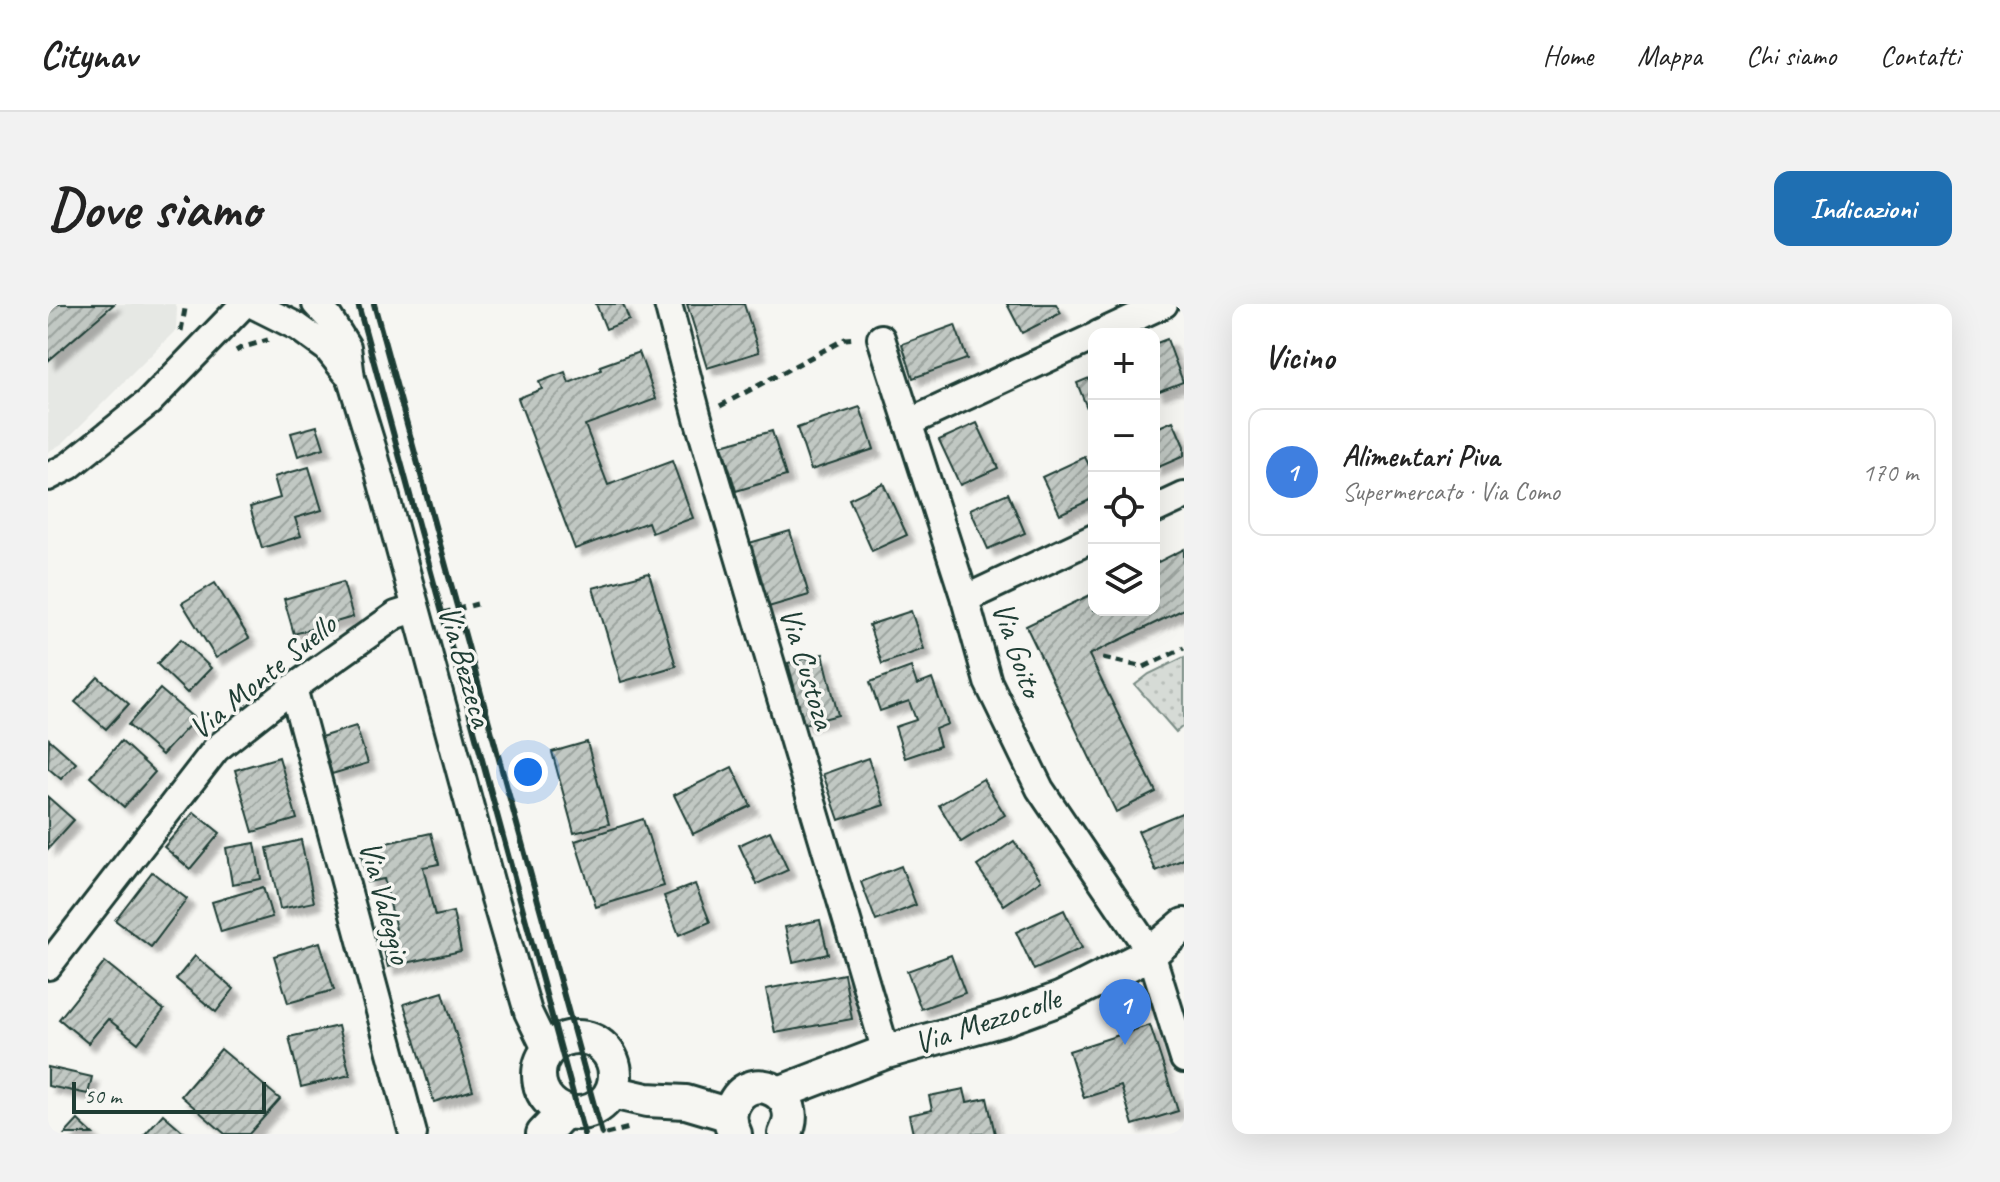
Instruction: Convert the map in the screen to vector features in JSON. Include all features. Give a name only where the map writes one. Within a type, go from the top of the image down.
[{"type":"street","name":"Via Bezzeca","points":[[316,304],[347,347],[351,378],[490,881],[528,1012],[547,1051]]},
{"type":"street","name":"Via Custoza","points":[[668,304],[698,418],[886,1052]]},
{"type":"street","points":[[1112,328],[1164,304]]},
{"type":"street","points":[[48,477],[69,466],[149,402],[252,305],[298,327],[327,348],[351,378]]},
{"type":"street","name":"Via Goito","points":[[881,338],[965,599],[988,682],[1040,789],[1151,953],[1184,1059]]},
{"type":"street","points":[[908,423],[1088,339]]},
{"type":"street","points":[[1160,507],[1184,496]]},
{"type":"street","points":[[965,599],[1088,541]]},
{"type":"street","name":"Via Monte Suello","points":[[48,966],[216,749],[293,688],[396,615],[417,614]]},
{"type":"street","name":"Via Valeggio","points":[[293,688],[413,1134]]},
{"type":"street","name":"Via Mezzocolle","points":[[612,1092],[647,1100],[686,1102],[732,1125],[732,1106],[743,1091],[762,1087],[779,1093],[886,1052],[1062,998],[1151,953],[1184,925]]},
{"type":"street","points":[[580,1036],[594,1040],[606,1050],[614,1063],[616,1078],[612,1092],[604,1104],[592,1111],[554,1123],[551,1104],[542,1092],[538,1079],[539,1064],[547,1051],[561,1039],[580,1036]]},
{"type":"street","points":[[779,1093],[790,1111],[791,1121],[785,1134]]},
{"type":"path","points":[[228,357],[241,348],[281,337]]},
{"type":"path","points":[[698,418],[845,339],[881,338]]},
{"type":"path","points":[[417,614],[477,604]]},
{"type":"path","points":[[1103,658],[1144,667],[1184,648]]},
{"type":"shaded area","points":[[48,304],[175,304],[177,308],[176,330],[63,443],[48,452]]},
{"type":"shaded area","points":[[1184,657],[1184,725],[1176,732],[1135,685],[1149,674]]},
{"type":"building","points":[[48,304],[114,304],[48,361]]},
{"type":"building","points":[[596,304],[623,304],[629,320],[606,329]]},
{"type":"building","points":[[687,304],[744,304],[759,352],[707,368]]},
{"type":"building","points":[[1007,304],[1056,304],[1061,313],[1022,333]]},
{"type":"building","points":[[955,325],[967,359],[913,378],[902,344]]},
{"type":"building","points":[[1167,339],[1183,382],[1160,391],[1160,342]]},
{"type":"building","points":[[639,352],[656,399],[585,425],[608,485],[672,461],[693,518],[652,533],[648,522],[575,549],[518,398],[542,389],[539,382],[565,372],[569,383],[601,370],[600,366]]},
{"type":"building","points":[[1088,378],[1088,410],[1077,383]]},
{"type":"building","points":[[860,407],[874,449],[811,470],[797,428]]},
{"type":"building","points":[[1173,421],[1184,446],[1184,456],[1160,466],[1160,426]]},
{"type":"building","points":[[977,423],[998,468],[960,485],[939,440]]},
{"type":"building","points":[[317,426],[324,448],[298,456],[291,433]]},
{"type":"building","points":[[772,431],[786,476],[736,491],[722,445]]},
{"type":"building","points":[[1085,457],[1088,463],[1088,501],[1060,514],[1042,477]]},
{"type":"building","points":[[309,467],[322,510],[295,518],[301,536],[262,548],[250,507],[280,498],[274,477]]},
{"type":"building","points":[[883,483],[907,535],[872,551],[849,499]]},
{"type":"building","points":[[1008,493],[1025,533],[988,549],[970,509]]},
{"type":"building","points":[[790,531],[809,595],[765,608],[746,544]]},
{"type":"building","points":[[1184,549],[1184,609],[1089,655],[1156,792],[1116,812],[1026,626],[1088,596],[1088,616],[1160,616],[1160,561]]},
{"type":"building","points":[[649,573],[676,666],[621,682],[593,588]]},
{"type":"building","points":[[343,582],[353,617],[294,634],[284,599]]},
{"type":"building","points":[[215,583],[249,638],[216,658],[182,603]]},
{"type":"building","points":[[911,611],[924,649],[882,664],[869,625]]},
{"type":"building","points":[[181,639],[211,668],[187,693],[157,664]]},
{"type":"building","points":[[823,654],[838,715],[804,724],[788,663]]},
{"type":"building","points":[[911,667],[917,685],[932,679],[948,724],[935,729],[940,746],[905,758],[895,727],[916,720],[909,701],[880,711],[870,682]]},
{"type":"building","points":[[98,677],[129,704],[106,729],[75,702]]},
{"type":"building","points":[[160,689],[195,719],[162,755],[128,725]]},
{"type":"building","points":[[356,726],[368,763],[332,774],[321,737]]},
{"type":"building","points":[[49,739],[76,763],[61,779],[48,768]]},
{"type":"building","points":[[121,741],[155,772],[124,807],[90,777]]},
{"type":"building","points":[[587,742],[609,824],[574,833],[552,752]]},
{"type":"building","points":[[279,757],[297,819],[253,832],[235,770]]},
{"type":"building","points":[[868,758],[884,805],[839,820],[823,774]]},
{"type":"building","points":[[732,767],[751,806],[693,834],[674,795]]},
{"type":"building","points":[[983,779],[1005,815],[961,842],[939,805]]},
{"type":"building","points":[[48,797],[74,820],[48,849]]},
{"type":"building","points":[[194,812],[220,833],[190,869],[164,847]]},
{"type":"building","points":[[1184,812],[1184,859],[1156,871],[1138,831]]},
{"type":"building","points":[[643,819],[664,886],[596,907],[575,841]]},
{"type":"building","points":[[770,831],[788,870],[757,884],[739,845]]},
{"type":"building","points":[[431,833],[439,864],[423,867],[435,916],[453,912],[461,951],[388,967],[380,932],[396,929],[384,879],[367,882],[360,849]]},
{"type":"building","points":[[301,840],[314,902],[280,909],[267,848]]},
{"type":"building","points":[[1014,841],[1041,880],[1004,905],[977,866]]},
{"type":"building","points":[[255,843],[261,879],[232,884],[226,848]]},
{"type":"building","points":[[901,866],[916,905],[876,921],[861,882]]},
{"type":"building","points":[[152,872],[187,899],[151,947],[115,920]]},
{"type":"building","points":[[695,884],[710,922],[679,935],[664,896]]},
{"type":"building","points":[[263,887],[272,917],[221,932],[212,902]]},
{"type":"building","points":[[1064,910],[1082,948],[1034,970],[1016,932]]},
{"type":"building","points":[[820,920],[828,954],[793,962],[785,927]]},
{"type":"building","points":[[320,942],[334,990],[288,1003],[274,956]]},
{"type":"building","points":[[951,955],[965,993],[921,1009],[907,971]]},
{"type":"building","points":[[195,956],[234,989],[216,1012],[176,979]]},
{"type":"building","points":[[105,962],[164,1010],[138,1043],[108,1019],[88,1043],[59,1019]]},
{"type":"building","points":[[844,974],[852,1019],[775,1033],[766,989]]},
{"type":"building","points":[[443,992],[473,1090],[434,1102],[404,1004]]},
{"type":"building","points":[[1150,1025],[1178,1111],[1133,1125],[1121,1086],[1084,1098],[1069,1051]]},
{"type":"building","points":[[338,1026],[350,1075],[301,1087],[289,1037]]},
{"type":"building","points":[[221,1049],[280,1099],[249,1134],[225,1134],[181,1096]]},
{"type":"building","points":[[48,1067],[92,1077],[88,1094],[48,1086]]},
{"type":"building","points":[[964,1089],[967,1102],[987,1098],[995,1134],[913,1134],[909,1115],[932,1110],[929,1096]]},
{"type":"building","points":[[163,1114],[186,1134],[145,1134]]},
{"type":"building","points":[[78,1120],[93,1134],[65,1134]]},
{"type":"railway","points":[[358,304],[584,1134]]},
{"type":"railway","points":[[374,304],[602,1134]]},
{"type":"place","name":"Alimentari Piva","points":[[1125,1045]]}]
